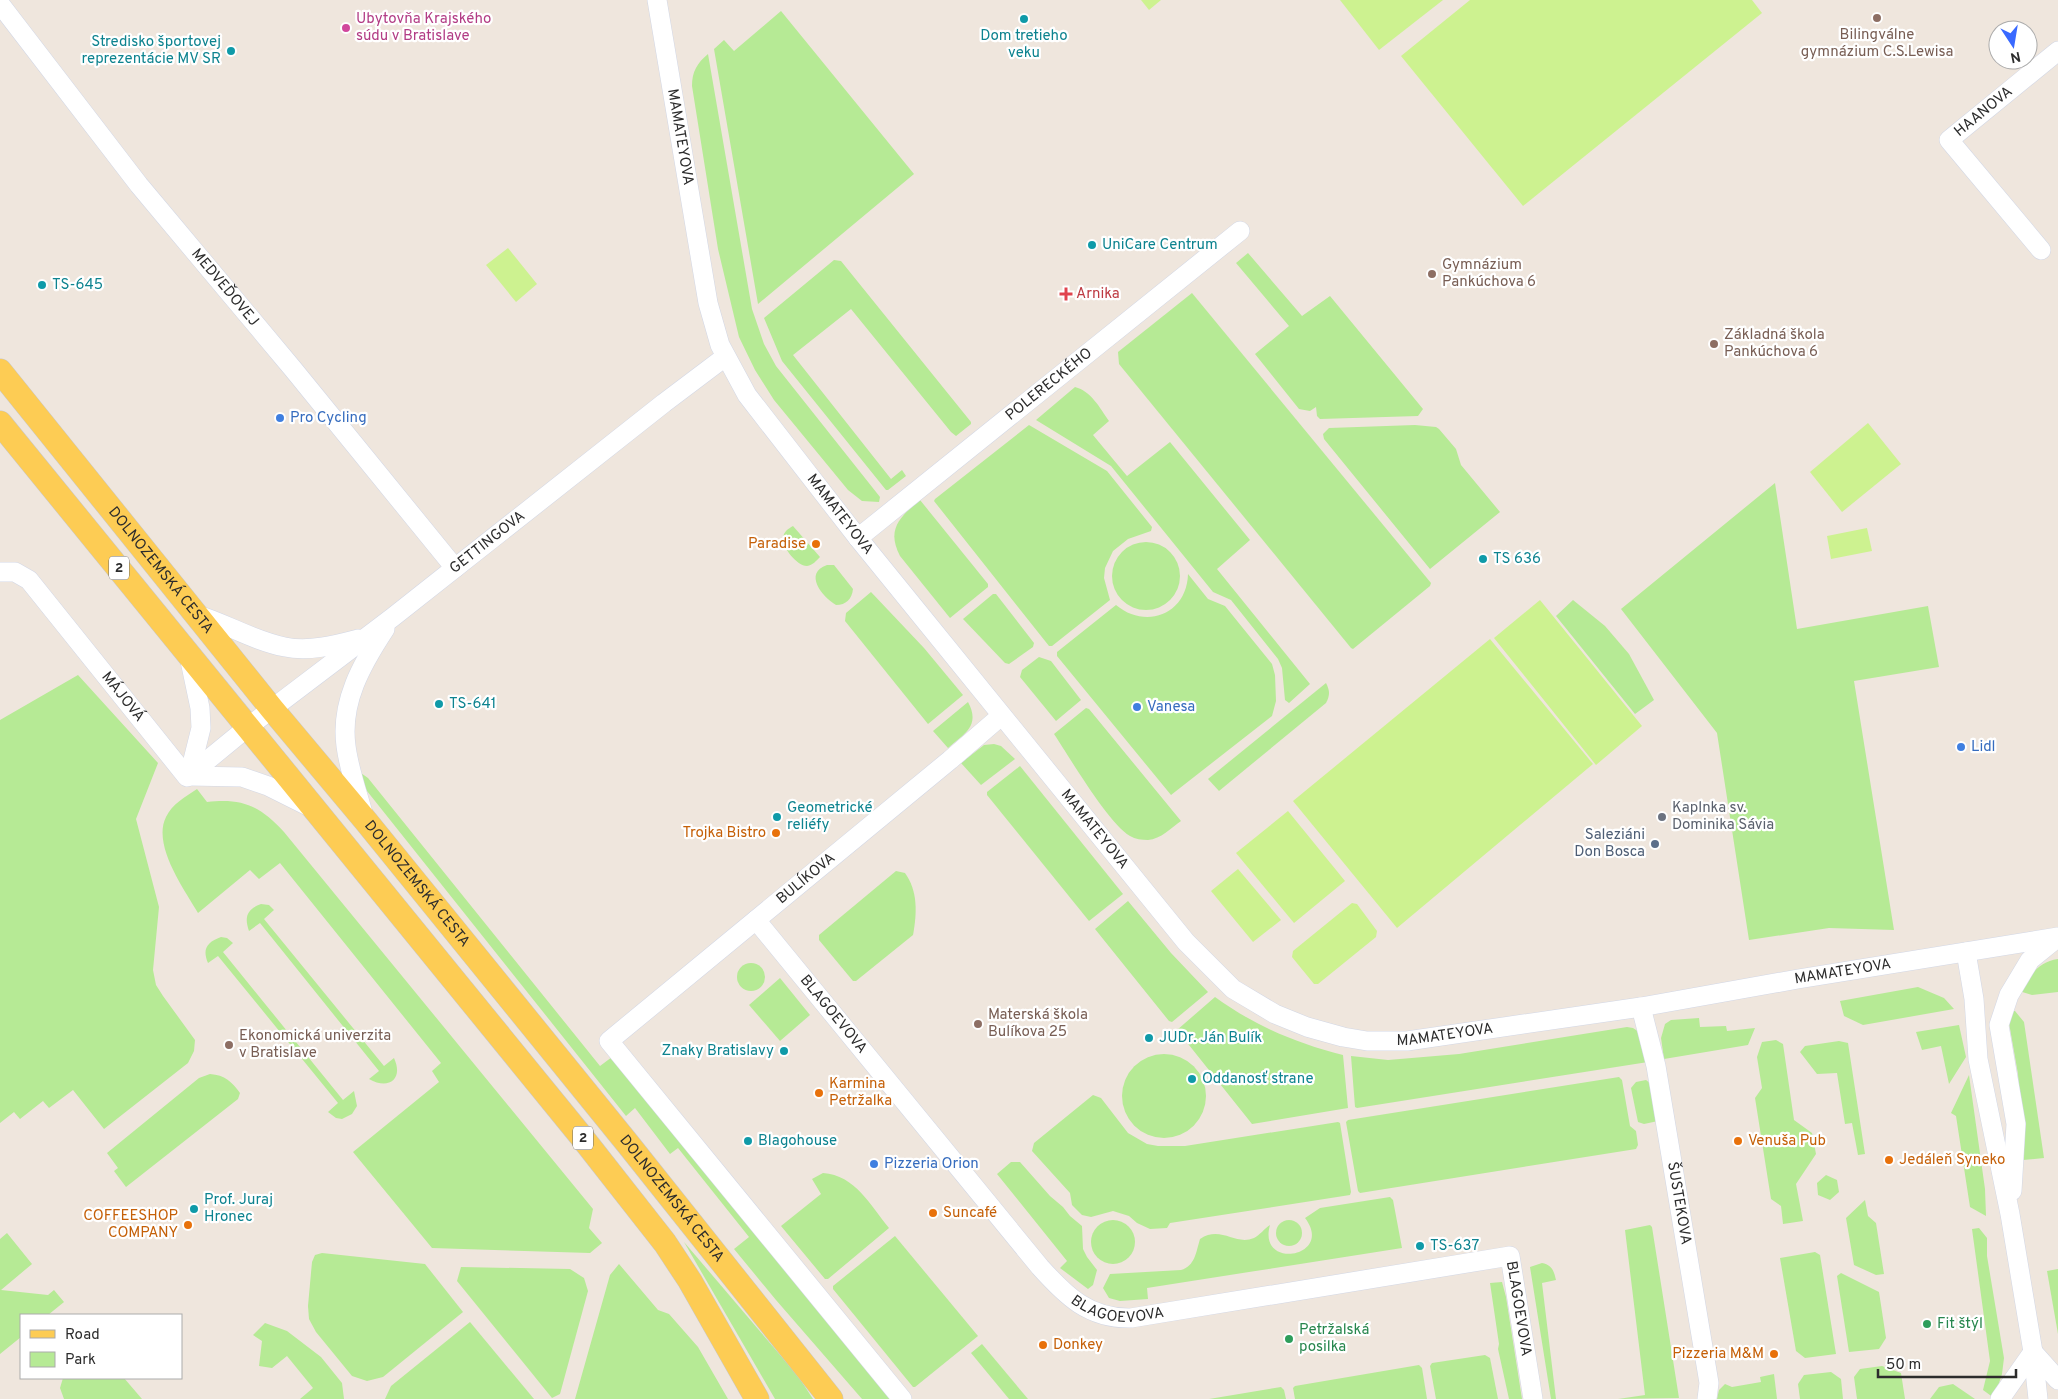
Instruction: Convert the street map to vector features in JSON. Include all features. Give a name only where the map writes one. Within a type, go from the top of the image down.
[{"type":"main road","name":"DOLNOZEMSKÁ CESTA","points":[[0,371],[272,709],[365,820],[831,1399]]},
{"type":"main road","name":"DOLNOZEMSKÁ CESTA","points":[[0,423],[188,651],[581,1136],[665,1243],[705,1306],[758,1399]]},
{"type":"main road","points":[[815,1377],[842,1399]]},
{"type":"street","name":"MAMATEYOVA","points":[[657,0],[708,302],[725,357],[754,405],[1001,716],[1169,922],[1210,968],[1241,995],[1285,1019],[1306,1027],[1343,1037],[1400,1041],[1463,1034],[1641,1007],[2058,938]]},
{"type":"street","name":"MEDVEĎOVEJ","points":[[0,4],[140,185],[455,568]]},
{"type":"street","name":"HAANOVA","points":[[2041,250],[1949,140],[2058,51]]},
{"type":"street","name":"POLERECKÉHO","points":[[858,538],[1240,231]]},
{"type":"street","name":"GETTINGOVA","points":[[248,727],[393,617],[725,357]]},
{"type":"street","name":"MÁJOVÁ","points":[[0,572],[15,572],[29,580],[187,777],[189,776]]},
{"type":"street","points":[[198,615],[223,623],[251,637],[286,648],[334,645],[367,637]]},
{"type":"street","points":[[365,820],[346,748],[347,709],[360,669],[393,617]]},
{"type":"street","points":[[188,651],[200,708],[201,728],[189,776]]},
{"type":"street","name":"BULÍKOVA","points":[[902,1399],[609,1041],[1001,716]]},
{"type":"street","points":[[189,776],[248,727]]},
{"type":"street","points":[[189,776],[242,777],[268,786],[316,810]]},
{"type":"street","name":"BLAGOEVOVA","points":[[756,920],[1040,1267],[1064,1293],[1078,1304],[1117,1318],[1131,1318],[1510,1256],[1532,1399]]},
{"type":"street","points":[[2010,1214],[2016,1124],[1999,1025],[2009,994],[2030,960],[2058,938]]},
{"type":"street","points":[[1966,952],[1974,999],[1978,1059],[2010,1214],[2033,1352],[2038,1399]]},
{"type":"street","points":[[1974,999],[1999,1025]]},
{"type":"street","name":"ŠUSTEKOVA","points":[[1641,1007],[1656,1066],[1709,1384],[1707,1399]]},
{"type":"street","points":[[2033,1352],[2058,1380]]},
{"type":"street","points":[[2000,1399],[2033,1352]]},
{"type":"green space","points":[[1141,0],[1161,0],[1149,10]]},
{"type":"green space","points":[[1340,0],[1443,0],[1379,50]]},
{"type":"green space","points":[[1470,0],[1752,0],[1762,13],[1523,206],[1401,56]]},
{"type":"green space","points":[[781,11],[914,174],[758,304],[714,49],[724,40],[734,51]]},
{"type":"green space","points":[[708,54],[752,309],[764,344],[776,366],[880,497],[879,502],[862,501],[848,490],[774,400],[755,370],[739,337],[718,249],[692,86],[696,68]]},
{"type":"green space","points":[[508,248],[537,284],[516,302],[486,265]]},
{"type":"green space","points":[[1248,253],[1302,316],[1330,296],[1423,409],[1418,416],[1320,419],[1317,416],[1316,407],[1310,411],[1299,409],[1255,354],[1289,326],[1236,263]]},
{"type":"green space","points":[[834,260],[841,261],[971,422],[956,436],[951,432],[851,309],[793,355],[891,479],[902,470],[906,476],[888,490],[886,490],[782,361],[764,318]]},
{"type":"green space","points":[[1192,293],[1431,583],[1430,586],[1353,649],[1119,364],[1118,352]]},
{"type":"green space","points":[[1075,387],[1090,396],[1109,421],[1093,435],[1127,476],[1170,442],[1250,540],[1217,569],[1310,684],[1289,703],[1285,700],[1282,668],[1278,659],[1231,600],[1213,592],[1111,466],[1036,420]]},
{"type":"green space","points":[[1868,423],[1901,464],[1842,512],[1810,472]]},
{"type":"green space","points":[[1029,425],[1107,471],[1152,527],[1151,531],[1128,539],[1113,551],[1105,568],[1104,578],[1110,600],[1052,646],[1049,646],[934,501]]},
{"type":"green space","points":[[1415,425],[1439,429],[1456,449],[1461,465],[1500,512],[1430,569],[1324,439],[1323,434],[1329,428]]},
{"type":"green space","points":[[1775,483],[1797,629],[1928,606],[1939,667],[1854,681],[1894,930],[1829,928],[1749,940],[1717,733],[1621,609]]},
{"type":"green space","points":[[920,500],[988,584],[988,587],[950,618],[900,556],[896,547],[894,538],[897,524],[906,512]]},
{"type":"green space","points":[[793,526],[820,557],[811,565],[807,566],[799,563],[791,555],[783,542],[784,534]]},
{"type":"green space","points":[[1867,528],[1872,551],[1831,559],[1827,536]]},
{"type":"green space","points":[[1146,542],[1159,544],[1170,552],[1178,563],[1180,576],[1178,589],[1170,600],[1159,608],[1146,610],[1133,608],[1122,600],[1114,589],[1112,576],[1114,563],[1122,552],[1133,544]]},
{"type":"green space","points":[[827,565],[834,565],[853,589],[846,603],[836,605],[825,596],[817,585],[816,574]]},
{"type":"green space","points":[[1188,574],[1208,599],[1225,606],[1272,664],[1275,675],[1276,701],[1272,716],[1171,795],[1057,656],[1057,652],[1116,605],[1140,616],[1152,617],[1163,614],[1173,608],[1181,599],[1186,588]]},
{"type":"green space","points":[[871,592],[924,648],[963,695],[928,724],[845,621],[846,613]]},
{"type":"green space","points":[[993,594],[996,594],[1034,643],[1033,647],[1009,664],[1005,663],[963,619]]},
{"type":"green space","points":[[1540,600],[1642,726],[1596,765],[1494,638]]},
{"type":"green space","points":[[1573,600],[1605,626],[1629,654],[1654,700],[1635,714],[1556,616]]},
{"type":"green space","points":[[1490,639],[1593,764],[1397,928],[1293,801]]},
{"type":"green space","points":[[1039,657],[1051,661],[1081,700],[1056,721],[1020,677],[1022,670]]},
{"type":"green space","points":[[78,675],[158,763],[136,819],[159,907],[153,970],[156,985],[195,1040],[194,1051],[188,1063],[104,1129],[73,1090],[49,1108],[43,1101],[20,1119],[14,1112],[0,1123],[0,720]]},
{"type":"green space","points":[[1326,683],[1329,693],[1326,703],[1219,791],[1208,779]]},
{"type":"green space","points":[[968,702],[972,710],[972,723],[965,734],[948,748],[933,731]]},
{"type":"green space","points":[[1086,708],[1089,709],[1181,821],[1162,835],[1153,839],[1141,840],[1130,836],[1121,829],[1079,773],[1054,734]]},
{"type":"green space","points":[[994,744],[1001,746],[1015,759],[981,785],[961,763],[984,745]]},
{"type":"green space","points":[[1020,766],[1123,894],[1089,921],[987,795],[987,792]]},
{"type":"green space","points":[[358,771],[368,778],[600,1066],[612,1057],[890,1399],[862,1399],[776,1300],[734,1249],[749,1237],[678,1148],[670,1154],[635,1108],[626,1116],[367,791]]},
{"type":"green space","points":[[197,789],[207,802],[231,801],[259,810],[284,832],[593,1209],[589,1228],[602,1243],[590,1253],[432,1248],[353,1152],[439,1082],[432,1071],[441,1063],[280,863],[259,879],[250,870],[198,913],[178,879],[166,853],[163,840],[163,828],[166,817],[172,808]]},
{"type":"green space","points":[[1288,811],[1345,881],[1294,923],[1236,853]]},
{"type":"green space","points":[[1238,869],[1281,920],[1253,942],[1211,891]]},
{"type":"green space","points":[[896,871],[905,873],[912,887],[916,910],[913,935],[856,981],[853,981],[819,940],[819,935]]},
{"type":"green space","points":[[1128,901],[1171,953],[1208,992],[1172,1022],[1169,1021],[1095,929]]},
{"type":"green space","points":[[1352,903],[1357,904],[1377,931],[1376,937],[1318,984],[1314,984],[1292,957],[1293,951]]},
{"type":"green space","points":[[261,904],[269,905],[274,910],[264,919],[384,1066],[394,1058],[397,1072],[392,1081],[382,1083],[369,1079],[379,1071],[260,923],[249,931],[248,914],[253,908]]},
{"type":"green space","points":[[221,937],[227,938],[233,943],[223,952],[343,1100],[354,1091],[357,1106],[352,1114],[342,1119],[336,1118],[328,1112],[338,1103],[218,956],[208,963],[206,958],[207,947],[212,941]]},
{"type":"green space","points":[[2058,959],[2058,992],[2032,995],[2019,991],[2040,966]]},
{"type":"green space","points":[[751,963],[761,967],[765,977],[761,987],[751,991],[741,987],[737,977],[741,967]]},
{"type":"green space","points":[[780,978],[810,1015],[780,1041],[749,1005]]},
{"type":"green space","points":[[1918,987],[1944,998],[1954,1009],[1863,1025],[1844,1016],[1840,1001]]},
{"type":"green space","points":[[1215,997],[1245,1017],[1276,1032],[1309,1045],[1343,1055],[1348,1108],[1252,1124],[1177,1030]]},
{"type":"green space","points":[[2010,1011],[2015,1011],[2024,1022],[2044,1158],[2023,1160],[2018,1074],[2009,1023]]},
{"type":"green space","points":[[1699,1018],[1700,1027],[1726,1026],[1727,1031],[1755,1028],[1748,1045],[1664,1059],[1661,1038],[1665,1024],[1671,1020]]},
{"type":"green space","points":[[1959,1025],[1966,1057],[1949,1084],[1941,1046],[1922,1050],[1916,1032]]},
{"type":"green space","points":[[1627,1027],[1633,1028],[1642,1034],[1648,1062],[1355,1107],[1351,1056],[1388,1060],[1459,1054]]},
{"type":"green space","points":[[1776,1040],[1783,1044],[1794,1120],[1812,1133],[1816,1154],[1796,1184],[1803,1221],[1783,1224],[1781,1206],[1771,1199],[1755,1098],[1762,1088],[1757,1057],[1762,1042]]},
{"type":"green space","points":[[1839,1041],[1848,1043],[1865,1154],[1858,1155],[1852,1123],[1845,1124],[1837,1073],[1817,1074],[1800,1052],[1805,1046]]},
{"type":"green space","points":[[1164,1054],[1180,1057],[1194,1066],[1203,1080],[1206,1096],[1203,1112],[1194,1126],[1180,1135],[1164,1138],[1148,1135],[1134,1126],[1125,1112],[1122,1096],[1125,1080],[1134,1066],[1148,1057]]},
{"type":"green space","points":[[210,1074],[220,1076],[231,1082],[240,1093],[238,1099],[126,1187],[114,1171],[118,1168],[107,1153],[199,1078]]},
{"type":"green space","points":[[1969,1075],[1985,1189],[1986,1216],[1970,1207],[1956,1116],[1951,1113]]},
{"type":"green space","points":[[1619,1077],[1622,1080],[1630,1126],[1636,1131],[1638,1145],[1636,1149],[1360,1193],[1358,1191],[1346,1122],[1348,1120]]},
{"type":"green space","points":[[1646,1080],[1651,1084],[1658,1121],[1644,1124],[1638,1122],[1631,1088],[1636,1082]]},
{"type":"green space","points":[[1093,1095],[1101,1098],[1128,1133],[1147,1144],[1158,1146],[1185,1146],[1338,1122],[1340,1123],[1350,1195],[1170,1223],[1167,1228],[1150,1229],[1137,1223],[1129,1216],[1113,1211],[1091,1217],[1082,1215],[1072,1205],[1070,1193],[1032,1151],[1034,1143]]},
{"type":"green space","points":[[1011,1162],[1020,1162],[1050,1196],[1082,1226],[1083,1249],[1097,1270],[1093,1285],[1088,1289],[1060,1268],[1067,1261],[997,1174]]},
{"type":"green space","points":[[823,1173],[844,1179],[853,1185],[869,1201],[889,1228],[828,1279],[825,1279],[781,1226],[821,1194],[812,1179]]},
{"type":"green space","points":[[1826,1175],[1837,1180],[1839,1192],[1830,1200],[1818,1195],[1817,1183]]},
{"type":"green space","points":[[1390,1197],[1393,1200],[1402,1248],[1147,1288],[1148,1299],[1120,1301],[1109,1298],[1103,1288],[1110,1274],[1181,1270],[1186,1268],[1194,1258],[1200,1239],[1208,1235],[1215,1234],[1247,1240],[1256,1237],[1270,1225],[1269,1240],[1274,1249],[1283,1253],[1294,1253],[1304,1249],[1310,1242],[1312,1231],[1305,1218],[1320,1208]]},
{"type":"green space","points":[[1865,1200],[1868,1216],[1876,1223],[1884,1274],[1876,1275],[1854,1265],[1846,1218]]},
{"type":"green space","points":[[1109,1220],[1117,1220],[1129,1226],[1135,1242],[1129,1258],[1117,1264],[1109,1264],[1097,1258],[1091,1246],[1091,1238],[1097,1226]]},
{"type":"green space","points":[[1289,1220],[1298,1224],[1302,1233],[1298,1242],[1289,1246],[1280,1242],[1276,1233],[1280,1224]]},
{"type":"green space","points":[[1650,1225],[1652,1227],[1679,1398],[1618,1399],[1645,1395],[1625,1230]]},
{"type":"green space","points":[[1979,1228],[1987,1238],[1987,1256],[2004,1358],[2002,1374],[1994,1398],[1983,1390],[1990,1361],[1972,1229]]},
{"type":"green space","points":[[7,1233],[32,1264],[1,1290],[48,1295],[54,1290],[64,1302],[49,1314],[20,1314],[20,1338],[0,1354],[0,1239]]},
{"type":"green space","points":[[895,1236],[978,1336],[915,1387],[913,1387],[833,1289],[833,1286]]},
{"type":"green space","points":[[684,1242],[798,1376],[813,1399],[775,1399]]},
{"type":"green space","points":[[1815,1252],[1820,1255],[1836,1354],[1805,1358],[1796,1351],[1780,1258]]},
{"type":"green space","points":[[322,1253],[425,1264],[463,1312],[383,1377],[367,1381],[352,1376],[316,1332],[309,1319],[308,1306],[312,1262],[315,1255]]},
{"type":"green space","points":[[1542,1263],[1552,1269],[1556,1280],[1542,1283],[1556,1399],[1551,1399],[1530,1267]]},
{"type":"green space","points":[[619,1264],[658,1310],[669,1314],[698,1347],[728,1399],[575,1399],[610,1275]]},
{"type":"green space","points":[[461,1267],[570,1269],[584,1278],[588,1291],[560,1394],[552,1398],[457,1281]]},
{"type":"green space","points":[[2058,1269],[2058,1334],[2047,1271]]},
{"type":"green space","points":[[1841,1273],[1879,1292],[1886,1338],[1879,1349],[1849,1352],[1837,1276]]},
{"type":"green space","points":[[1502,1282],[1522,1399],[1509,1399],[1498,1349],[1499,1344],[1490,1283]]},
{"type":"green space","points":[[470,1322],[534,1399],[385,1399],[391,1386]]},
{"type":"green space","points":[[265,1323],[287,1331],[321,1357],[342,1383],[344,1399],[300,1399],[313,1388],[287,1356],[272,1368],[259,1366],[262,1341],[253,1335]]},
{"type":"green space","points":[[982,1344],[1028,1399],[1009,1399],[971,1353]]},
{"type":"green space","points":[[1485,1355],[1490,1358],[1498,1399],[1436,1399],[1430,1366],[1432,1363]]},
{"type":"green space","points":[[1419,1365],[1422,1368],[1427,1399],[1295,1399],[1293,1388],[1295,1386]]},
{"type":"green space","points":[[1882,1366],[1901,1373],[1905,1399],[1857,1399],[1854,1377],[1860,1369]]},
{"type":"green space","points":[[1831,1372],[1841,1379],[1843,1399],[1800,1399],[1798,1384],[1804,1375]]},
{"type":"green space","points":[[1774,1374],[1777,1399],[1717,1399],[1719,1390],[1725,1384],[1732,1387],[1761,1382],[1760,1377]]},
{"type":"green space","points":[[63,1379],[125,1379],[142,1399],[64,1399],[60,1388]]},
{"type":"green space","points":[[1953,1384],[1975,1399],[1930,1399],[1939,1387]]},
{"type":"green space","points":[[1281,1387],[1284,1390],[1286,1399],[1209,1399]]},
{"type":"place","name":"Bilingválne gymnázium C.S.Lewisa","points":[[1877,18]]},
{"type":"place","name":"Dom tretieho veku","points":[[1024,19]]},
{"type":"place","name":"Ubytovňa Krajského súdu v Bratislave","points":[[346,28]]},
{"type":"place","name":"Stredisko športovej reprezentácie MV SR","points":[[231,51]]},
{"type":"place","name":"UniCare Centrum","points":[[1092,245]]},
{"type":"place","name":"Gymnázium Pankúchova 6","points":[[1432,274]]},
{"type":"place","name":"TS-645","points":[[42,285]]},
{"type":"place","name":"Arnika","points":[[1066,294]]},
{"type":"place","name":"Základná škola Pankúchova 6","points":[[1714,344]]},
{"type":"place","name":"Pro Cycling","points":[[280,418]]},
{"type":"place","name":"Paradise","points":[[816,544]]},
{"type":"place","name":"TS 636","points":[[1483,559]]},
{"type":"place","name":"TS-641","points":[[439,704]]},
{"type":"place","name":"Vanesa","points":[[1137,707]]},
{"type":"place","name":"Lidl","points":[[1961,747]]},
{"type":"place","name":"Geometrické reliéfy","points":[[777,817]]},
{"type":"place","name":"Kaplnka sv. Dominika Sávia","points":[[1662,817]]},
{"type":"place","name":"Trojka Bistro","points":[[776,833]]},
{"type":"place","name":"Saleziáni Don Bosca","points":[[1655,844]]},
{"type":"place","name":"Materská škola Bulíkova 25","points":[[978,1024]]},
{"type":"place","name":"JUDr. Ján Bulík","points":[[1149,1038]]},
{"type":"place","name":"Ekonomická univerzita v Bratislave","points":[[229,1045]]},
{"type":"place","name":"Znaky Bratislavy","points":[[784,1051]]},
{"type":"place","name":"Oddanosť strane","points":[[1192,1079]]},
{"type":"place","name":"Karmina Petržalka","points":[[819,1093]]},
{"type":"place","name":"Blagohouse","points":[[748,1141]]},
{"type":"place","name":"Venuša Pub","points":[[1738,1141]]},
{"type":"place","name":"Jedáleň Syneko","points":[[1889,1160]]},
{"type":"place","name":"Pizzeria Orion","points":[[874,1164]]},
{"type":"place","name":"Prof. Juraj Hronec","points":[[194,1209]]},
{"type":"place","name":"Suncafé","points":[[933,1213]]},
{"type":"place","name":"COFFEESHOP COMPANY","points":[[188,1225]]},
{"type":"place","name":"TS-637","points":[[1420,1246]]},
{"type":"place","name":"Fit štýl","points":[[1927,1324]]},
{"type":"place","name":"Petržalská posilka","points":[[1289,1339]]},
{"type":"place","name":"Donkey","points":[[1043,1345]]},
{"type":"place","name":"Pizzeria M&M","points":[[1774,1354]]}]
